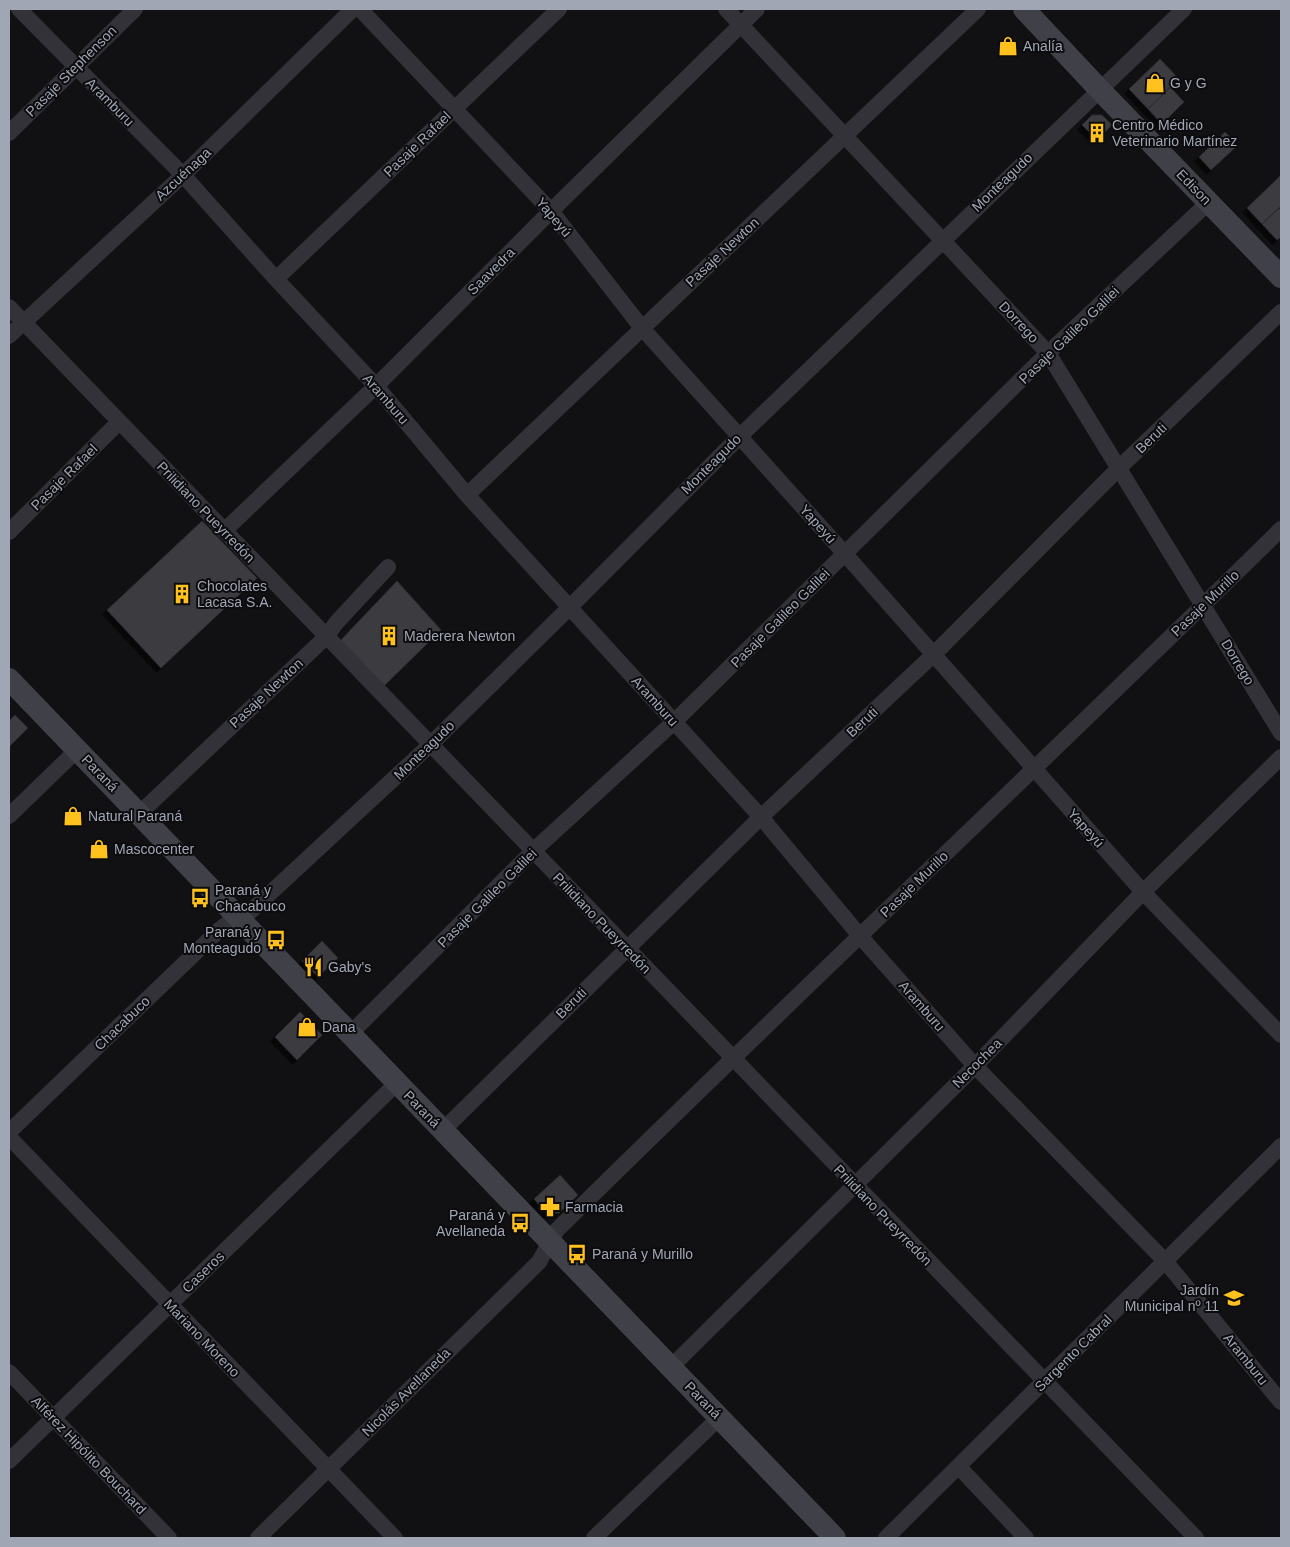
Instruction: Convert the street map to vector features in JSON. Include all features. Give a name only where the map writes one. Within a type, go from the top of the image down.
[{"type":"street","name":"Aramburu","points":[[19,9],[183,175],[276,279],[376,386],[467,495],[761,817],[860,936],[974,1066],[1166,1261],[1281,1402]]},
{"type":"street","name":"Pasaje Stephenson","points":[[9,133],[134,9]]},
{"type":"street","name":"Azcuénaga","points":[[9,336],[183,175],[353,9]]},
{"type":"street","name":"Yapeyú","points":[[360,9],[551,211],[642,328],[845,554],[1143,892],[1281,1035]]},
{"type":"street","name":"Pasaje Rafael","points":[[276,279],[559,9]]},
{"type":"street","name":"Dorrego","points":[[726,9],[1048,353],[1281,733]]},
{"type":"street","name":"Saavedra","points":[[224,531],[376,386],[757,9]]},
{"type":"street","name":"Pasaje Newton","points":[[467,495],[978,9]]},
{"type":"street","name":"Edison","points":[[1024,9],[1281,278]]},
{"type":"street","name":"Monteagudo","points":[[237,916],[251,911],[430,745],[739,436],[1184,9]]},
{"type":"street","name":"Pasaje Galileo Galilei","points":[[350,1034],[533,851],[674,722],[1048,353],[1209,202]]},
{"type":"street","name":"Prilidiano Pueyrredón","points":[[9,307],[1043,1382],[1196,1538]]},
{"type":"street","name":"Beruti","points":[[443,1130],[626,948],[761,817],[933,655],[1118,469],[1281,312]]},
{"type":"street","name":"Pasaje Rafael","points":[[9,532],[119,422]]},
{"type":"street","name":"Pasaje Murillo","points":[[550,1242],[557,1230],[732,1058],[1281,529]]},
{"type":"street","name":"Pasaje Newton","points":[[139,814],[327,636],[336,623],[388,567]]},
{"type":"street","name":"Paraná","points":[[9,679],[836,1538]]},
{"type":"street","points":[[9,816],[77,750]]},
{"type":"street","name":"Necochea","points":[[671,1367],[974,1066],[1143,892],[1281,757]]},
{"type":"street","name":"Chacabuco","points":[[9,1132],[219,930],[237,916]]},
{"type":"street","name":"Caseros","points":[[9,1461],[397,1083]]},
{"type":"street","name":"Mariano Moreno","points":[[9,1137],[395,1538]]},
{"type":"street","name":"Sargento Cabral","points":[[886,1538],[1281,1146]]},
{"type":"street","name":"Nicolás Avellaneda","points":[[258,1538],[538,1262],[550,1242]]},
{"type":"street","name":"Alférez Hipólito Bouchard","points":[[9,1372],[170,1538]]},
{"type":"street","points":[[594,1538],[719,1418]]},
{"type":"street","points":[[959,1466],[1026,1538]]},
{"type":"building","name":"G y G","points":[[1160,59],[1179,79],[1148,109],[1129,89]]},
{"type":"building","points":[[1170,87],[1184,102],[1162,124],[1148,109]]},
{"type":"building","name":"Centro Médico Veterinario Martínez","points":[[1092,115],[1102,115],[1112,125],[1097,140],[1082,125]]},
{"type":"building","points":[[1225,132],[1238,145],[1211,170],[1199,157]]},
{"type":"building","points":[[1281,175],[1281,206],[1262,224],[1247,208]]},
{"type":"building","points":[[1279,208],[1281,211],[1281,237],[1277,240],[1262,224]]},
{"type":"building","name":"Chocolates Lacasa S.A.","points":[[202,521],[257,578],[161,668],[107,610]]},
{"type":"building","name":"Maderera Newton","points":[[397,581],[441,630],[382,688],[338,643]]},
{"type":"building","points":[[15,715],[28,728],[9,747],[9,721]]},
{"type":"building","points":[[322,941],[338,958],[318,977],[302,961]]},
{"type":"building","points":[[300,1012],[322,1035],[297,1060],[275,1037]]},
{"type":"building","points":[[560,1175],[578,1195],[559,1213],[546,1213],[534,1199]]},
{"type":"place","name":"Analía","points":[[1008,46]]},
{"type":"place","name":"G y G","points":[[1155,83]]},
{"type":"place","name":"Centro Médico Veterinario Martínez","points":[[1097,133]]},
{"type":"place","name":"Chocolates Lacasa S.A.","points":[[182,594]]},
{"type":"place","name":"Maderera Newton","points":[[389,636]]},
{"type":"place","name":"Natural Paraná","points":[[73,816]]},
{"type":"place","name":"Mascocenter","points":[[99,849]]},
{"type":"place","name":"Paraná y Chacabuco","points":[[200,898]]},
{"type":"place","name":"Paraná y Monteagudo","points":[[276,940]]},
{"type":"place","name":"Gaby's","points":[[313,967]]},
{"type":"place","name":"Dana","points":[[307,1027]]},
{"type":"place","name":"Farmacia","points":[[550,1207]]},
{"type":"place","name":"Paraná y Avellaneda","points":[[520,1223]]},
{"type":"place","name":"Paraná y Murillo","points":[[577,1254]]},
{"type":"place","name":"Jardín Municipal nº 11","points":[[1234,1298]]}]
